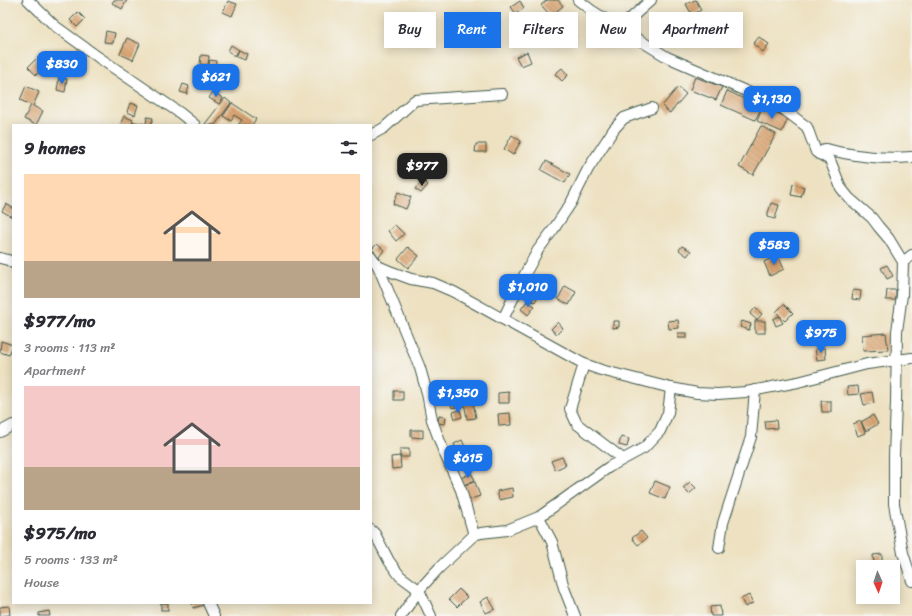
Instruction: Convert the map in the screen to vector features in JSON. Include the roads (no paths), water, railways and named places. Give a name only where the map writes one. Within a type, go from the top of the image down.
[{"type":"street","points":[[28,0],[56,26],[98,57],[180,113],[193,124]]},
{"type":"street","points":[[578,0],[596,12]]},
{"type":"street","points":[[638,12],[651,0]]},
{"type":"street","points":[[641,41],[667,57],[778,104],[807,127],[816,152],[830,160],[841,188],[849,198],[872,218],[889,239],[903,262],[902,295],[897,331],[894,504],[903,553],[912,581]]},
{"type":"street","points":[[372,134],[384,128],[415,100],[502,94]]},
{"type":"street","points":[[503,319],[538,250],[554,230],[571,203],[588,169],[614,129],[624,118],[652,108]]},
{"type":"street","points":[[819,154],[825,149],[871,157],[912,157]]},
{"type":"street","points":[[903,262],[912,255]]},
{"type":"street","points":[[372,257],[378,266],[420,368],[432,420],[443,450],[461,490],[474,535]]},
{"type":"street","points":[[0,258],[12,262]]},
{"type":"street","points":[[378,266],[411,279],[433,283],[454,292],[584,364],[601,370],[671,388],[697,393],[718,394],[755,390],[798,382],[867,364],[912,358]]},
{"type":"street","points":[[584,364],[570,409],[577,424],[623,459]]},
{"type":"street","points":[[401,616],[419,590],[439,568],[474,535],[507,530],[538,517],[609,467],[644,448],[660,431],[668,412],[671,388]]},
{"type":"street","points":[[719,548],[723,524],[751,437],[755,390]]},
{"type":"street","points":[[0,432],[12,426]]},
{"type":"street","points":[[538,517],[552,542],[564,588],[575,616]]},
{"type":"street","points":[[372,531],[389,561],[400,576],[419,590],[431,616]]},
{"type":"street","points":[[208,604],[214,616]]}]
